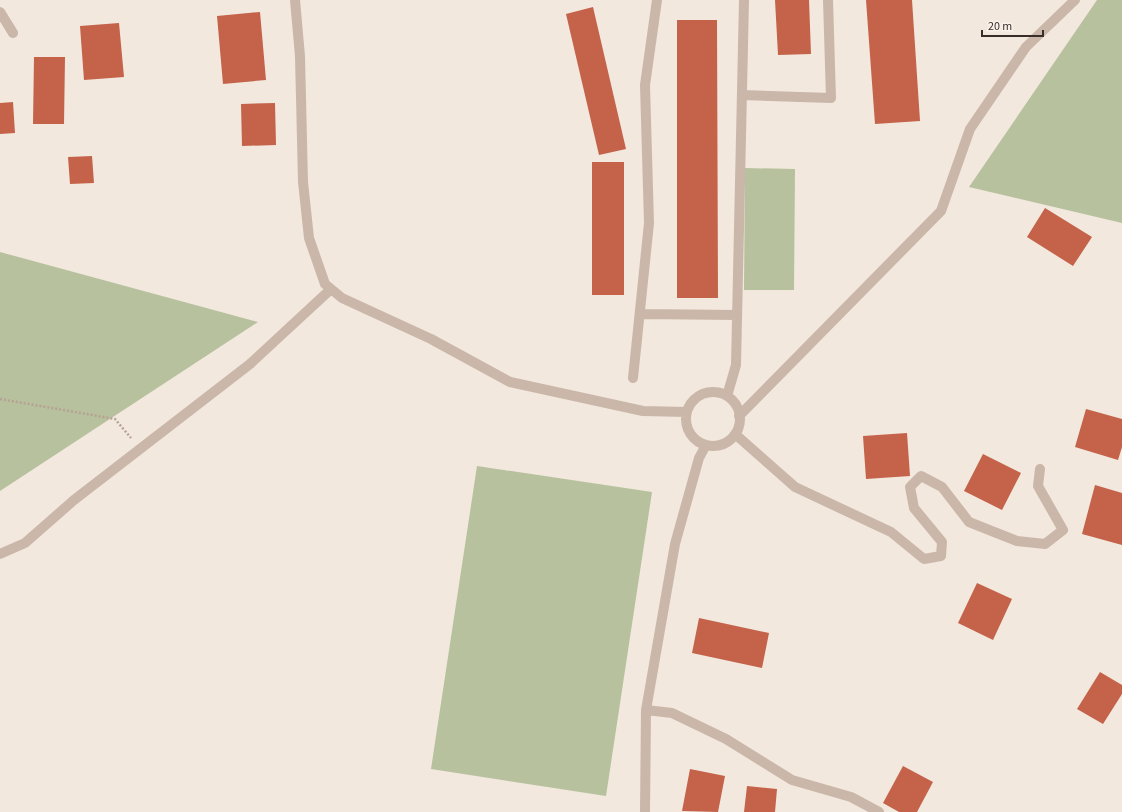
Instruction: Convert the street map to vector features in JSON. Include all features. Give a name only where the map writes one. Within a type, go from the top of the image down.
[{"type":"street","points":[[295,0],[300,56],[303,182],[309,238],[325,284],[342,298],[431,339],[510,382],[643,411],[687,412]]},
{"type":"street","points":[[633,378],[649,223],[645,85],[657,0]]},
{"type":"street","points":[[727,396],[736,365],[744,0]]},
{"type":"street","points":[[742,95],[831,98],[828,0]]},
{"type":"street","points":[[739,416],[941,211],[970,129],[1026,47],[1075,0]]},
{"type":"street","points":[[0,12],[13,33]]},
{"type":"street","points":[[0,554],[25,543],[74,500],[141,450],[250,364],[331,289]]},
{"type":"street","points":[[640,314],[737,315]]},
{"type":"street","points":[[711,392],[727,396],[734,402],[739,416],[739,426],[735,434],[722,444],[706,445],[698,441],[689,431],[686,420],[687,412],[696,398],[711,392]]},
{"type":"street","points":[[735,434],[795,487],[891,532],[924,559],[941,556],[942,542],[914,508],[910,486],[921,476],[942,486],[969,522],[1017,541],[1045,544],[1063,530],[1038,486],[1040,469]]},
{"type":"street","points":[[645,812],[646,710],[675,544],[699,458],[706,445]]},
{"type":"street","points":[[646,710],[672,713],[726,739],[792,780],[851,797],[879,812]]},
{"type":"path","points":[[0,399],[115,419],[141,450]]},
{"type":"green space","points":[[1097,0],[1122,0],[1122,223],[969,187]]},
{"type":"green space","points":[[745,168],[795,169],[794,290],[744,290]]},
{"type":"green space","points":[[0,252],[258,322],[0,491]]},
{"type":"green space","points":[[477,466],[652,492],[606,796],[431,769]]},
{"type":"building","points":[[775,0],[809,0],[811,54],[778,55]]},
{"type":"building","points":[[866,0],[912,0],[920,121],[875,124]]},
{"type":"building","points":[[593,7],[626,149],[599,155],[566,14]]},
{"type":"building","points":[[260,12],[266,80],[223,84],[217,16]]},
{"type":"building","points":[[677,20],[717,20],[718,298],[677,298]]},
{"type":"building","points":[[119,23],[124,77],[84,80],[80,26]]},
{"type":"building","points":[[34,57],[65,57],[64,124],[33,124]]},
{"type":"building","points":[[13,102],[15,133],[0,134],[0,103]]},
{"type":"building","points":[[275,103],[276,145],[242,146],[241,104]]},
{"type":"building","points":[[92,156],[94,183],[70,184],[68,157]]},
{"type":"building","points":[[592,162],[624,162],[624,295],[592,295]]},
{"type":"building","points":[[1045,208],[1092,237],[1073,266],[1027,237]]},
{"type":"building","points":[[1086,409],[1122,419],[1122,447],[1118,460],[1075,447]]},
{"type":"building","points":[[907,433],[910,476],[866,479],[863,436]]},
{"type":"building","points":[[983,454],[1021,473],[1002,510],[964,491]]},
{"type":"building","points":[[1095,485],[1122,493],[1122,545],[1082,534]]},
{"type":"building","points":[[977,583],[1012,599],[993,640],[958,623]]},
{"type":"building","points":[[699,618],[769,633],[762,668],[692,653]]},
{"type":"building","points":[[1100,672],[1122,685],[1122,694],[1103,724],[1077,709]]},
{"type":"building","points":[[903,766],[933,782],[917,812],[899,812],[883,803]]},
{"type":"building","points":[[690,769],[725,776],[718,812],[682,811]]},
{"type":"building","points":[[747,786],[777,789],[775,812],[744,812]]}]
